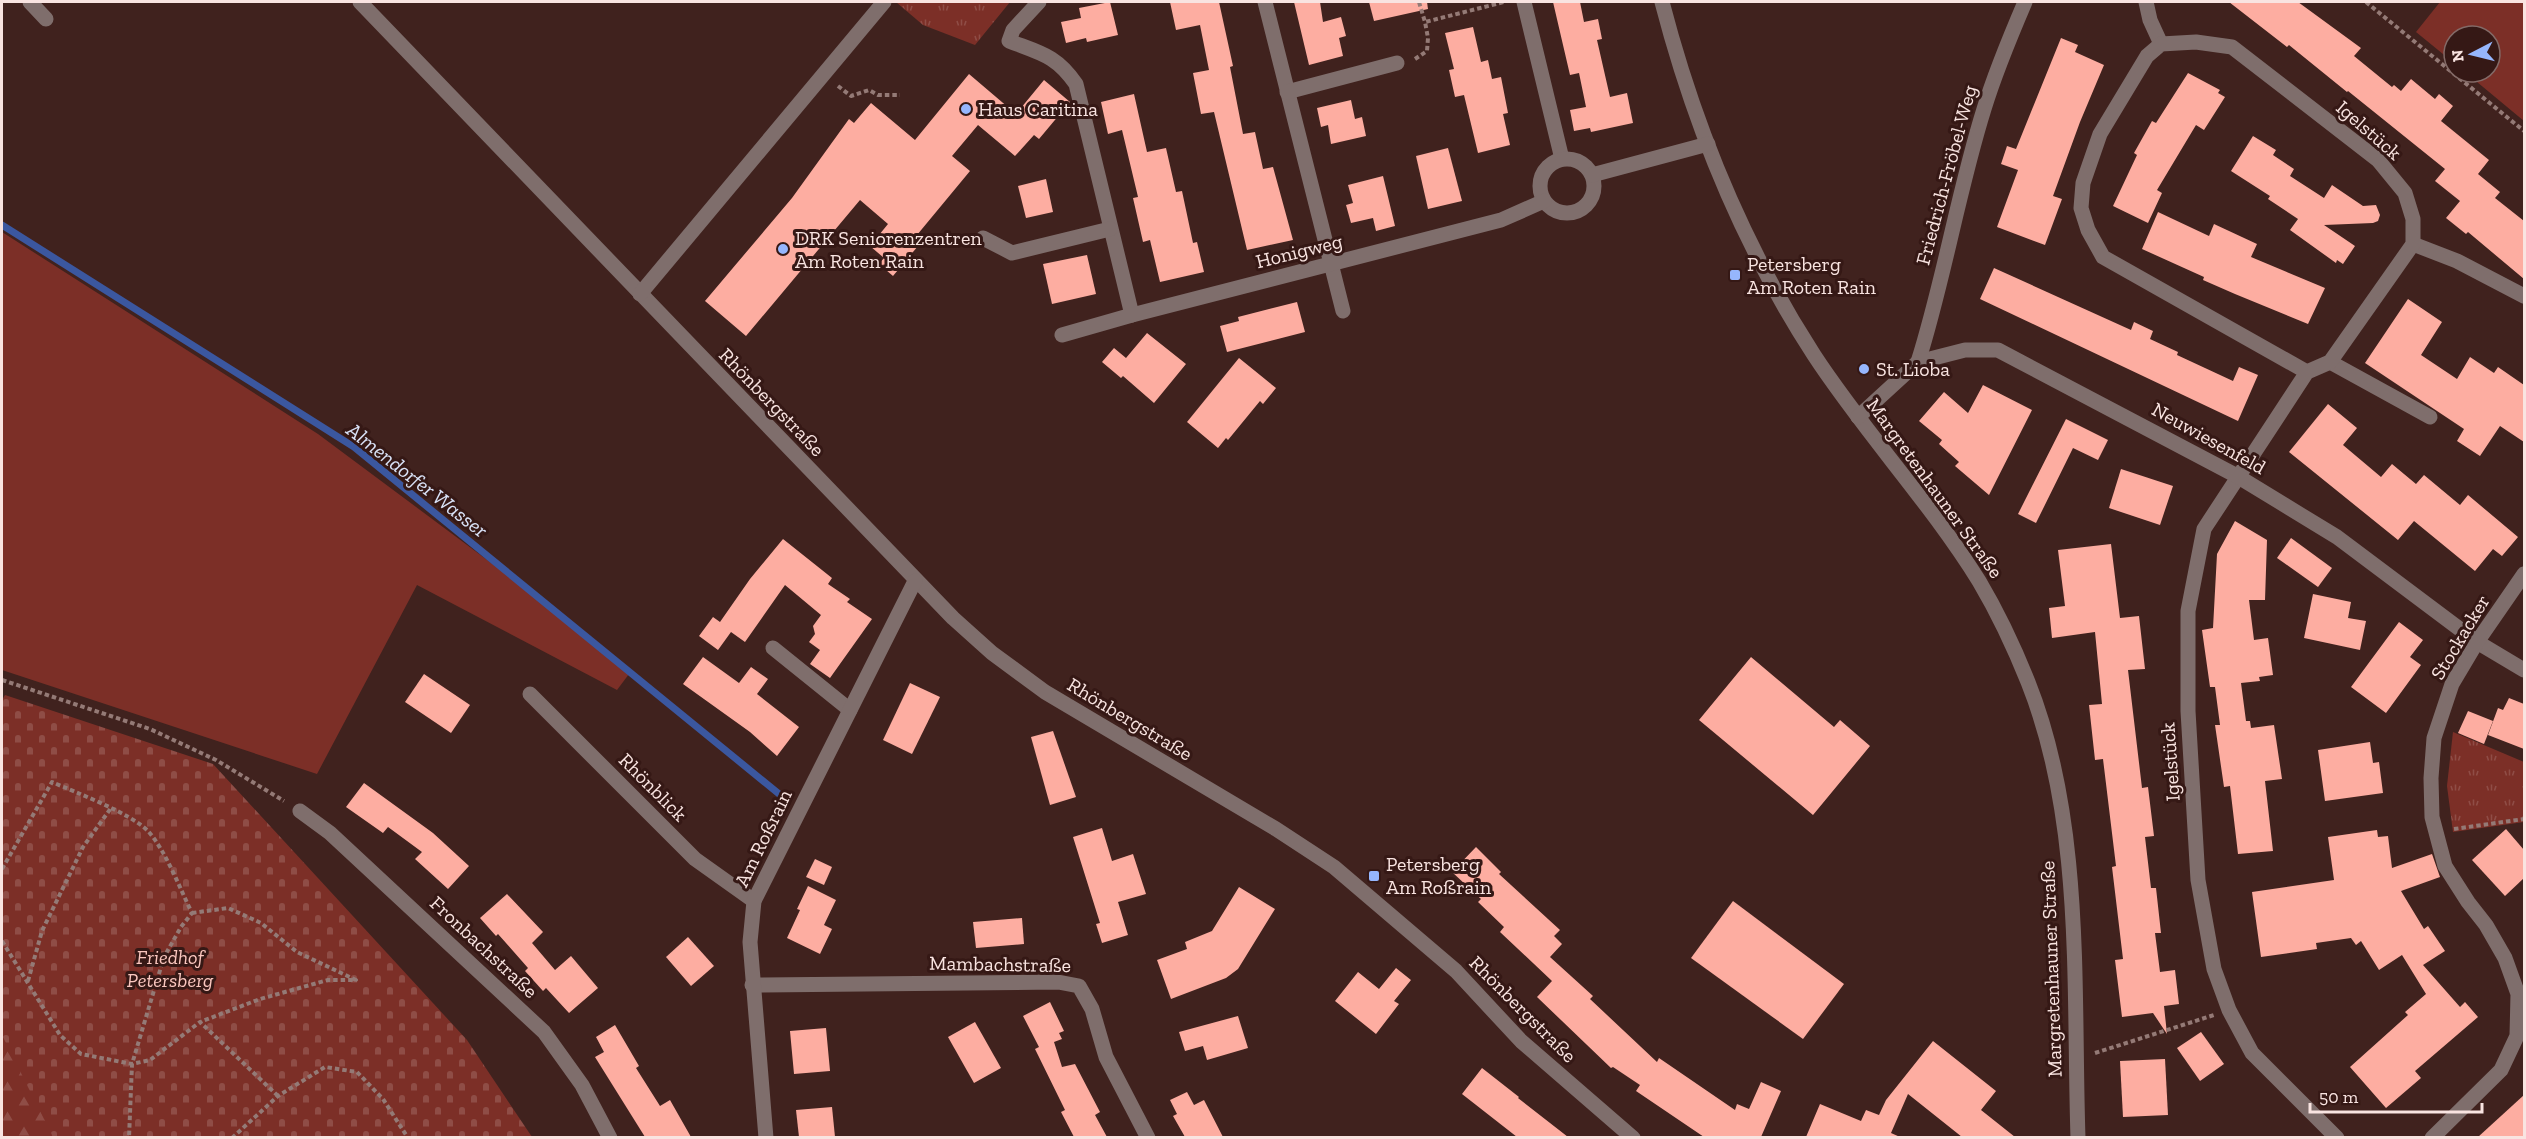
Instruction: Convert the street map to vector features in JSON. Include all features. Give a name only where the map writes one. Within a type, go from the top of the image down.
[{"type":"street","points":[[30,2],[46,19]]},
{"type":"street","name":"Rhönbergstraße","points":[[360,2],[915,581],[992,653],[1045,692],[1276,829],[1334,867],[1456,971],[1521,1041],[1633,1137]]},
{"type":"street","points":[[640,294],[884,2]]},
{"type":"street","points":[[1039,2],[1013,30],[1008,41],[1049,57],[1064,67],[1076,84],[1132,315]]},
{"type":"street","points":[[1265,2],[1343,311]]},
{"type":"street","points":[[1524,2],[1562,159]]},
{"type":"street","name":"Margretenhauner Straße","points":[[1662,2],[1685,82],[1708,144],[1761,263],[1814,354],[1980,582],[2007,633],[2029,685],[2045,736],[2067,847],[2073,907],[2078,1137]]},
{"type":"street","name":"Friedrich-Fröbel-Weg","points":[[1918,363],[1928,332],[1943,260],[1984,108],[2025,2]]},
{"type":"street","points":[[2146,2],[2150,20],[2161,44],[2147,56],[2100,134],[2083,183],[2081,208],[2088,230],[2103,257],[2307,372],[2330,362],[2414,244],[2457,261],[2524,296]]},
{"type":"street","name":"Igelstück","points":[[2161,44],[2196,42],[2232,47],[2378,160],[2405,193],[2413,219],[2414,244]]},
{"type":"street","points":[[1287,92],[1397,63]]},
{"type":"street","points":[[1592,175],[1708,144]]},
{"type":"street","points":[[1562,159],[1580,162],[1592,175],[1594,187],[1592,198],[1574,213],[1562,213],[1552,209],[1544,201],[1540,191],[1540,180],[1544,170],[1552,163],[1562,159]]},
{"type":"street","name":"Honigweg","points":[[1062,335],[1501,220],[1544,201]]},
{"type":"street","points":[[983,238],[1012,253],[1110,229]]},
{"type":"street","name":"Neuwiesenfeld","points":[[1858,417],[1918,363],[1965,350],[1998,350],[2237,476],[2337,537],[2477,642],[2524,670]]},
{"type":"street","points":[[2330,362],[2430,417]]},
{"type":"street","name":"Igelstück","points":[[2307,372],[2204,529],[2188,611],[2188,711],[2198,880],[2214,969],[2229,1010],[2252,1053],[2337,1137]]},
{"type":"street","name":"Stockacker","points":[[2432,1137],[2501,1070],[2517,1036],[2518,994],[2505,958],[2486,925],[2445,866],[2432,817],[2432,778],[2434,738],[2452,684],[2477,642],[2524,574]]},
{"type":"street","name":"Am Roßrain","points":[[766,1137],[752,986],[750,942],[754,901],[915,581]]},
{"type":"street","points":[[773,648],[850,710]]},
{"type":"street","name":"Rhönblick","points":[[530,694],[695,859],[754,901]]},
{"type":"street","name":"Fronbachstraße","points":[[300,811],[330,833],[544,1032],[582,1085],[610,1137]]},
{"type":"street","name":"Mambachstraße","points":[[752,986],[1058,982],[1079,986],[1092,1010],[1106,1057],[1148,1137]]},
{"type":"path","points":[[1397,63],[1415,59],[1427,51],[1428,38],[1419,2]]},
{"type":"path","points":[[1425,22],[1504,2]]},
{"type":"path","points":[[2366,2],[2524,131]]},
{"type":"path","points":[[823,74],[851,96],[869,90],[878,95],[900,95]]},
{"type":"path","points":[[2,680],[150,729],[216,760],[300,811]]},
{"type":"path","points":[[2,869],[52,782],[111,808],[147,831],[164,856],[192,913]]},
{"type":"path","points":[[27,981],[42,931],[83,847],[111,808]]},
{"type":"path","points":[[2435,831],[2524,819]]},
{"type":"path","points":[[2,941],[60,1035],[81,1054],[132,1064],[150,1060],[200,1022],[260,999],[328,980],[356,980],[297,952],[261,923],[228,908],[192,913],[164,957],[132,1064],[129,1137]]},
{"type":"path","points":[[2075,1059],[2229,1010]]},
{"type":"path","points":[[200,1022],[278,1096]]},
{"type":"path","points":[[232,1137],[278,1096],[325,1067],[357,1072],[383,1100],[408,1137]]},
{"type":"green space","points":[[896,2],[1010,2],[975,45],[923,25]]},
{"type":"green space","points":[[2440,2],[2524,2],[2524,121],[2479,84],[2502,84],[2502,24],[2442,24],[2442,53],[2416,32]]},
{"type":"green space","points":[[2,232],[318,434],[541,600],[629,674],[617,690],[417,585],[317,774],[2,670]]},
{"type":"green space","name":"Friedhof Petersberg","points":[[5,695],[213,764],[467,1040],[532,1137],[53,1137],[2,1035],[2,700]]},
{"type":"green space","points":[[2453,732],[2524,762],[2524,822],[2453,832],[2447,786]]},
{"type":"green space","points":[[2,1026],[56,1137],[2,1137]]},
{"type":"building","points":[[1110,2],[1118,35],[1087,42],[1086,38],[1066,43],[1061,22],[1081,18],[1079,8]]},
{"type":"building","points":[[1170,2],[1219,2],[1233,66],[1230,67],[1243,134],[1255,132],[1263,169],[1273,167],[1293,240],[1247,250],[1214,112],[1201,114],[1193,73],[1209,70],[1200,25],[1176,30]]},
{"type":"building","points":[[1294,2],[1320,2],[1323,22],[1341,17],[1346,36],[1339,38],[1343,56],[1309,65]]},
{"type":"building","points":[[1369,2],[1427,2],[1428,9],[1374,21]]},
{"type":"building","points":[[1553,2],[1580,2],[1584,22],[1598,19],[1602,39],[1597,40],[1610,97],[1627,93],[1633,123],[1591,132],[1590,128],[1574,131],[1570,110],[1586,107],[1579,73],[1570,75]]},
{"type":"building","points":[[2229,2],[2298,2],[2361,48],[2354,56],[2392,87],[2394,85],[2401,91],[2411,79],[2435,99],[2439,94],[2453,106],[2441,121],[2489,160],[2478,174],[2500,192],[2495,198],[2524,221],[2524,279],[2468,232],[2466,234],[2446,218],[2460,201],[2435,181],[2445,169],[2289,45],[2287,47]]},
{"type":"building","points":[[1473,27],[1481,62],[1488,60],[1492,79],[1501,77],[1508,113],[1503,114],[1510,145],[1478,153],[1464,95],[1455,97],[1449,70],[1454,69],[1445,33]]},
{"type":"building","points":[[2061,38],[2078,45],[2075,52],[2104,65],[2053,196],[2062,199],[2045,245],[1997,227],[2018,170],[2001,164],[2007,146],[2016,149]]},
{"type":"building","points":[[2188,73],[2220,90],[2218,93],[2225,97],[2204,130],[2196,125],[2157,190],[2162,193],[2148,223],[2113,206],[2137,155],[2134,153],[2152,121],[2156,123]]},
{"type":"building","points":[[969,74],[1016,114],[1044,80],[1070,102],[1039,139],[1034,135],[1015,156],[978,125],[952,156],[970,171],[917,235],[923,240],[893,276],[879,264],[884,258],[870,246],[888,224],[860,200],[746,336],[705,301],[792,198],[849,119],[854,123],[871,103],[915,140]]},
{"type":"building","points":[[1134,94],[1147,152],[1166,148],[1176,192],[1182,191],[1193,243],[1197,242],[1204,272],[1160,282],[1150,240],[1143,242],[1133,198],[1138,197],[1122,130],[1108,134],[1101,102]]},
{"type":"building","points":[[1351,100],[1355,119],[1362,117],[1366,136],[1331,144],[1328,125],[1321,127],[1317,108]]},
{"type":"building","points":[[2253,136],[2276,150],[2273,155],[2294,169],[2290,176],[2324,198],[2332,185],[2363,206],[2376,205],[2380,215],[2378,221],[2373,223],[2324,225],[2355,246],[2343,264],[2337,260],[2336,263],[2290,230],[2298,219],[2268,199],[2270,196],[2231,171]]},
{"type":"building","points":[[1448,148],[1462,201],[1428,209],[1416,156]]},
{"type":"building","points":[[1383,176],[1395,226],[1376,231],[1373,218],[1351,223],[1346,205],[1353,203],[1348,185]]},
{"type":"building","points":[[1046,179],[1053,212],[1026,218],[1018,186]]},
{"type":"building","points":[[2158,212],[2209,236],[2214,224],[2257,244],[2251,257],[2325,288],[2308,324],[2203,280],[2204,277],[2142,249]]},
{"type":"building","points":[[1087,255],[1096,294],[1052,304],[1043,264]]},
{"type":"building","points":[[1994,268],[2131,330],[2134,322],[2153,331],[2150,339],[2178,352],[2177,355],[2233,381],[2239,367],[2258,375],[2238,421],[1980,299]]},
{"type":"building","points":[[2408,299],[2442,322],[2421,355],[2457,379],[2470,357],[2494,373],[2498,367],[2524,385],[2524,442],[2500,426],[2480,456],[2457,441],[2464,429],[2365,363]]},
{"type":"building","points":[[1297,302],[1305,332],[1227,352],[1220,326],[1239,321],[1238,317]]},
{"type":"building","points":[[1147,333],[1186,364],[1154,403],[1123,376],[1121,378],[1102,362],[1114,348],[1126,358]]},
{"type":"building","points":[[1239,358],[1276,388],[1263,404],[1260,401],[1228,440],[1226,438],[1218,448],[1187,422]]},
{"type":"building","points":[[1983,385],[2032,410],[1989,495],[1955,466],[1959,462],[1939,444],[1942,440],[1919,421],[1944,392],[1968,413]]},
{"type":"building","points":[[2328,404],[2357,428],[2343,445],[2381,477],[2392,464],[2416,484],[2424,475],[2460,505],[2468,495],[2518,537],[2502,556],[2493,549],[2475,571],[2414,521],[2398,540],[2289,452]]},
{"type":"building","points":[[2066,419],[2108,440],[2098,460],[2073,448],[2036,523],[2018,514]]},
{"type":"building","points":[[2121,469],[2173,486],[2160,525],[2109,508]]},
{"type":"building","points":[[2235,521],[2267,540],[2265,600],[2249,600],[2254,640],[2268,638],[2273,675],[2259,677],[2260,681],[2241,683],[2246,721],[2250,721],[2251,728],[2274,725],[2282,779],[2265,781],[2273,851],[2238,854],[2230,786],[2224,787],[2215,725],[2220,725],[2215,687],[2210,687],[2202,630],[2213,628],[2217,554]]},
{"type":"building","points":[[2291,538],[2332,568],[2318,587],[2277,558]]},
{"type":"building","points":[[783,539],[832,578],[828,584],[850,599],[847,602],[872,619],[830,678],[810,664],[820,650],[809,642],[815,634],[813,626],[821,615],[785,585],[745,642],[731,632],[718,650],[699,636],[713,617],[720,622],[750,579]]},
{"type":"building","points":[[2111,544],[2120,618],[2139,616],[2145,669],[2128,670],[2142,788],[2148,787],[2154,836],[2145,837],[2151,888],[2156,888],[2161,933],[2155,933],[2160,972],[2175,970],[2179,1004],[2164,1006],[2167,1034],[2153,1013],[2122,1017],[2115,960],[2123,959],[2112,867],[2116,866],[2103,759],[2095,760],[2089,705],[2102,704],[2095,632],[2052,638],[2049,608],[2065,606],[2058,550]]},
{"type":"building","points":[[2313,594],[2351,602],[2348,618],[2366,621],[2360,650],[2304,638]]},
{"type":"building","points":[[2399,622],[2423,640],[2410,657],[2421,665],[2386,713],[2351,687]]},
{"type":"building","points":[[703,657],[739,683],[751,667],[768,679],[757,694],[799,727],[777,756],[750,732],[683,684]]},
{"type":"building","points":[[1751,657],[1834,727],[1840,720],[1870,746],[1813,815],[1699,720]]},
{"type":"building","points":[[424,674],[470,705],[451,733],[405,702]]},
{"type":"building","points":[[910,683],[940,697],[912,754],[883,740]]},
{"type":"building","points":[[2509,698],[2524,704],[2524,749],[2488,735],[2498,708],[2503,710]]},
{"type":"building","points":[[2468,711],[2493,721],[2484,744],[2458,733]]},
{"type":"building","points":[[1053,731],[1076,797],[1050,805],[1031,737]]},
{"type":"building","points":[[2370,742],[2373,763],[2379,762],[2383,793],[2325,801],[2318,750]]},
{"type":"building","points":[[364,783],[433,833],[469,866],[448,889],[415,859],[422,852],[388,827],[383,833],[346,807]]},
{"type":"building","points":[[1102,828],[1112,861],[1133,854],[1146,894],[1118,902],[1128,935],[1102,943],[1096,924],[1100,923],[1073,837]]},
{"type":"building","points":[[2506,829],[2524,850],[2524,878],[2505,896],[2472,860]]},
{"type":"building","points":[[2377,830],[2378,837],[2388,836],[2392,868],[2432,854],[2440,877],[2401,891],[2424,929],[2428,926],[2445,951],[2423,965],[2460,1007],[2465,1002],[2478,1017],[2415,1071],[2421,1078],[2386,1108],[2350,1067],[2408,1015],[2405,1012],[2426,994],[2402,955],[2379,970],[2361,941],[2356,945],[2351,938],[2316,943],[2317,949],[2261,957],[2252,892],[2334,880],[2328,837]]},
{"type":"building","points":[[1476,847],[1501,872],[1499,874],[1560,930],[1554,936],[1562,944],[1550,957],[1593,996],[1590,999],[1657,1062],[1659,1058],[1735,1110],[1737,1104],[1749,1109],[1761,1082],[1781,1091],[1761,1137],[1704,1137],[1636,1091],[1640,1085],[1613,1067],[1611,1068],[1537,997],[1552,981],[1500,932],[1504,927],[1478,902],[1481,899],[1452,872]]},
{"type":"building","points":[[815,859],[832,867],[824,885],[806,877]]},
{"type":"building","points":[[808,886],[836,900],[824,925],[832,929],[820,954],[787,938]]},
{"type":"building","points":[[1239,887],[1275,909],[1238,969],[1226,978],[1171,999],[1157,960],[1187,949],[1185,942],[1212,931]]},
{"type":"building","points":[[507,894],[543,932],[532,943],[555,970],[571,956],[598,988],[569,1013],[546,988],[543,991],[525,971],[528,968],[498,934],[496,936],[480,918]]},
{"type":"building","points":[[1733,901],[1844,984],[1803,1039],[1691,958]]},
{"type":"building","points":[[1022,918],[1024,944],[976,948],[973,922]]},
{"type":"building","points":[[688,937],[714,966],[691,986],[666,957]]},
{"type":"building","points":[[1396,968],[1411,980],[1394,1001],[1399,1004],[1376,1034],[1335,1001],[1358,972],[1379,989]]},
{"type":"building","points":[[1050,1002],[1064,1031],[1059,1033],[1062,1039],[1054,1042],[1062,1067],[1075,1064],[1100,1112],[1095,1115],[1107,1137],[1074,1137],[1061,1112],[1065,1110],[1035,1049],[1039,1047],[1023,1016]]},
{"type":"building","points":[[1238,1016],[1248,1048],[1207,1060],[1203,1046],[1185,1051],[1179,1032]]},
{"type":"building","points":[[975,1022],[1001,1068],[974,1083],[948,1037]]},
{"type":"building","points":[[615,1025],[639,1066],[636,1068],[660,1106],[670,1100],[691,1137],[645,1137],[595,1057],[604,1052],[596,1037]]},
{"type":"building","points":[[826,1028],[830,1071],[794,1074],[790,1031]]},
{"type":"building","points":[[2201,1032],[2224,1064],[2200,1081],[2177,1048]]},
{"type":"building","points":[[1933,1041],[1996,1091],[1981,1110],[2015,1137],[1962,1137],[1908,1094],[1891,1133],[1900,1137],[1806,1137],[1820,1104],[1861,1121],[1866,1110],[1879,1115],[1886,1100]]},
{"type":"building","points":[[2165,1059],[2168,1115],[2123,1117],[2120,1061]]},
{"type":"building","points":[[1482,1068],[1568,1137],[1517,1137],[1462,1094]]},
{"type":"building","points":[[1187,1092],[1194,1105],[1204,1100],[1223,1137],[1185,1137],[1173,1116],[1177,1114],[1170,1100]]},
{"type":"building","points":[[2524,1095],[2524,1137],[2478,1137]]},
{"type":"building","points":[[832,1107],[835,1137],[799,1137],[796,1110]]},
{"type":"waterway","name":"Almendorfer Wasser","points":[[2,225],[354,447],[784,798]]},
{"type":"place","name":"Haus Caritina","points":[[966,109]]},
{"type":"place","name":"DRK Seniorenzentren Am Roten Rain","points":[[783,249]]},
{"type":"place","name":"Petersberg Am Roten Rain","points":[[1735,275]]},
{"type":"place","name":"St. Lioba","points":[[1864,369]]},
{"type":"place","name":"Petersberg Am Roßrain","points":[[1374,876]]}]
